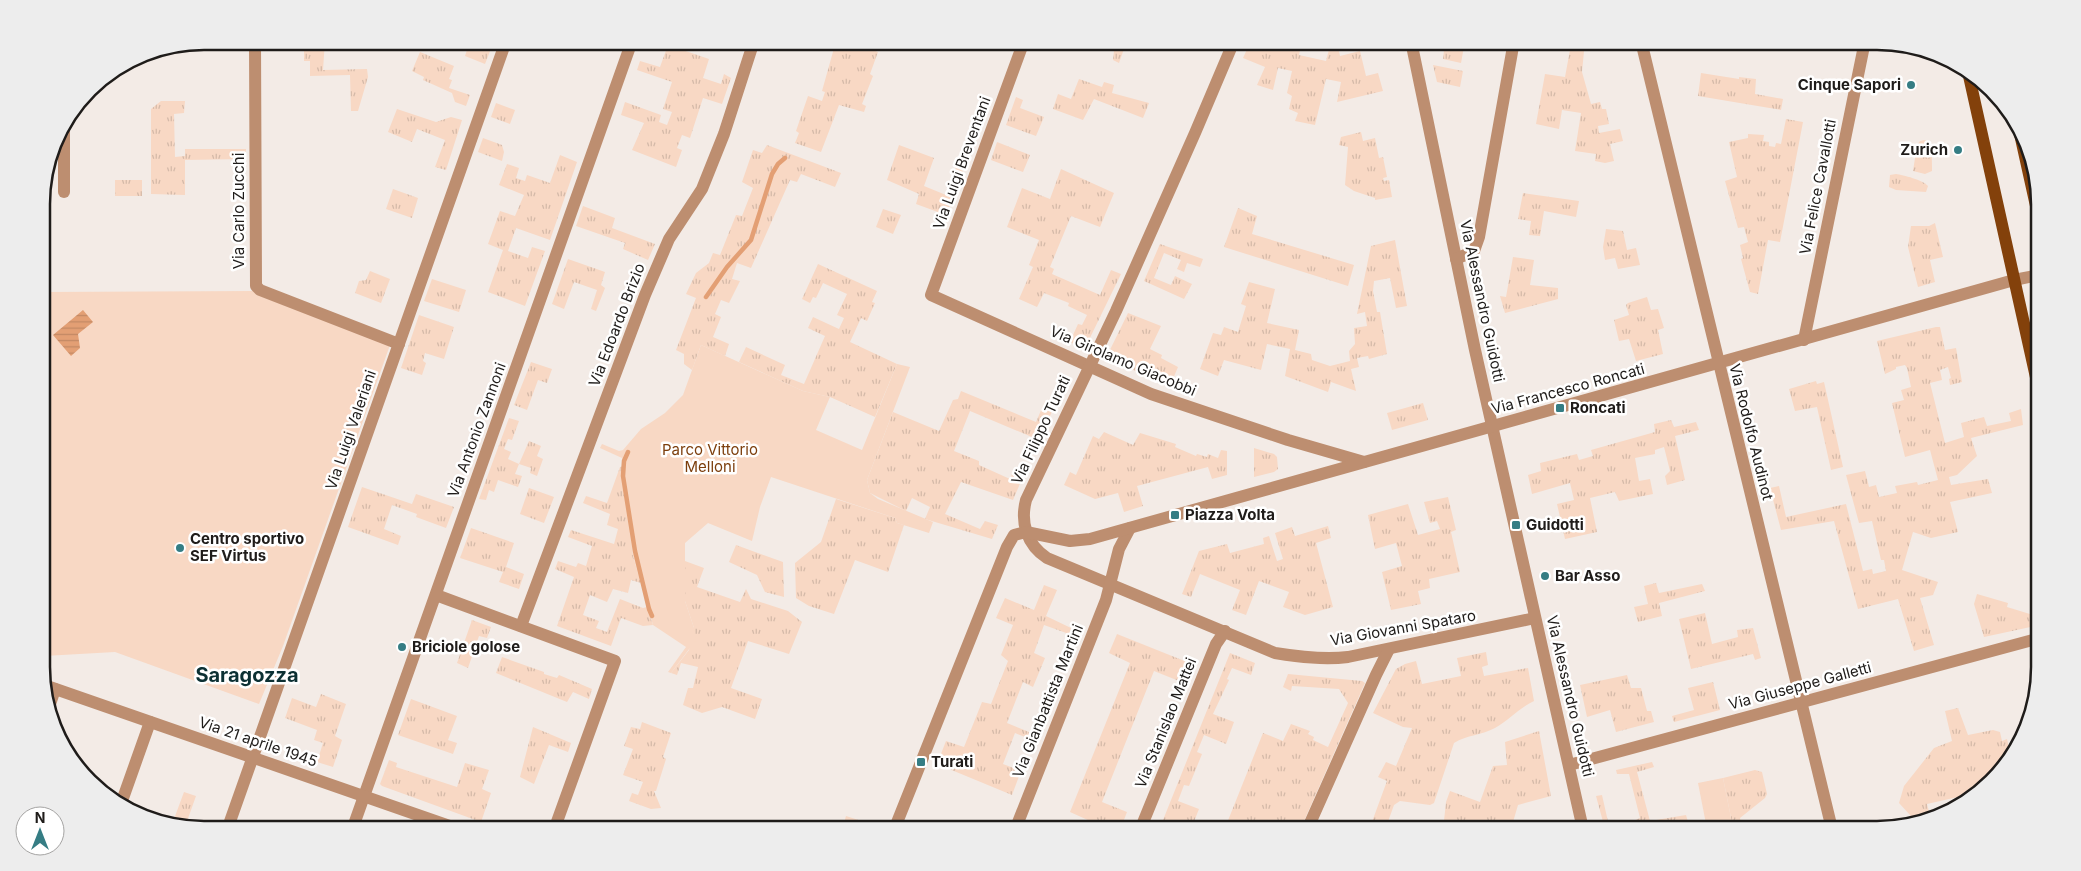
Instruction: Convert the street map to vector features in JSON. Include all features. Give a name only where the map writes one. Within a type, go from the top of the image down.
[{"type":"main road","points":[[1969,81],[2031,355]]},
{"type":"street","name":"Via Carlo Zucchi","points":[[255,50],[256,286],[260,290],[399,344]]},
{"type":"street","name":"Via Luigi Valeriani","points":[[230,821],[503,50]]},
{"type":"street","name":"Via Antonio Zannoni","points":[[355,821],[629,50]]},
{"type":"street","name":"Via Edoardo Brizio","points":[[521,626],[645,295],[669,239],[702,189],[724,134],[751,50]]},
{"type":"street","name":"Via Luigi Breventani","points":[[931,295],[1021,50]]},
{"type":"street","name":"Via Filippo Turati","points":[[1026,532],[1023,517],[1026,500],[1090,365],[1195,133],[1230,50]]},
{"type":"street","name":"Via Alessandro Guidotti","points":[[1413,50],[1492,426],[1581,821]]},
{"type":"street","points":[[1456,259],[1474,251],[1479,237],[1512,50]]},
{"type":"street","name":"Via Rodolfo Audinot","points":[[1642,50],[1830,821]]},
{"type":"street","name":"Via Felice Cavallotti","points":[[1804,340],[1863,50]]},
{"type":"street","points":[[64,140],[64,192]]},
{"type":"street","name":"Via Francesco Roncati","points":[[1026,532],[1058,540],[1080,541],[2031,277]]},
{"type":"street","name":"Via Girolamo Giacobbi","points":[[931,295],[1152,394],[1364,462]]},
{"type":"street","name":"Via Gianbattista Martini","points":[[1019,821],[1106,600],[1119,549],[1130,528]]},
{"type":"street","points":[[898,821],[1010,540],[1014,536],[1026,532]]},
{"type":"street","name":"Via Giovanni Spataro","points":[[1026,532],[1033,547],[1047,558],[1276,653],[1334,658],[1389,649],[1535,618]]},
{"type":"street","points":[[436,595],[615,661],[557,821]]},
{"type":"street","name":"Via Stanislao Mattei","points":[[1144,821],[1216,644],[1225,631]]},
{"type":"street","name":"Via Giuseppe Galletti","points":[[1569,765],[2031,640]]},
{"type":"street","points":[[1311,821],[1389,649]]},
{"type":"street","name":"Via 21 aprile 1945","points":[[52,688],[435,821]]},
{"type":"street","points":[[123,797],[150,722]]},
{"type":"green space","points":[[304,50],[324,50],[323,70],[367,69],[368,77],[358,111],[351,111],[350,75],[310,76],[310,61],[304,61]]},
{"type":"green space","points":[[467,50],[490,50],[485,64],[465,56]]},
{"type":"green space","points":[[666,50],[683,50],[709,59],[703,78],[721,84],[724,74],[731,78],[722,104],[703,98],[690,138],[682,135],[677,148],[682,150],[676,167],[632,150],[644,123],[621,115],[625,102],[661,115],[659,122],[667,125],[672,112],[663,109],[672,82],[637,70],[640,61],[660,67]]},
{"type":"green space","points":[[833,50],[873,50],[878,52],[870,74],[873,76],[862,104],[866,106],[864,112],[839,105],[821,152],[795,143],[799,133],[796,131],[808,96],[822,101],[825,92],[822,91]]},
{"type":"green space","points":[[1114,50],[1124,50],[1119,63],[1113,60]]},
{"type":"green space","points":[[1247,50],[1300,50],[1299,55],[1326,61],[1329,50],[1339,50],[1340,56],[1360,51],[1366,76],[1378,73],[1383,91],[1337,102],[1341,82],[1326,79],[1315,125],[1295,121],[1298,113],[1289,109],[1292,96],[1287,93],[1292,71],[1278,68],[1273,90],[1257,85],[1265,67],[1243,58]]},
{"type":"green space","points":[[1444,50],[1463,50],[1461,63],[1443,59]]},
{"type":"green space","points":[[1570,50],[1584,50],[1582,72],[1591,104],[1600,102],[1602,109],[1606,109],[1609,124],[1598,126],[1599,133],[1620,129],[1623,141],[1610,144],[1614,161],[1605,163],[1595,161],[1596,154],[1575,151],[1581,113],[1562,110],[1559,129],[1536,124],[1545,74],[1565,77]]},
{"type":"green space","points":[[420,52],[454,66],[449,79],[452,80],[449,88],[470,95],[466,106],[455,102],[452,93],[423,80],[424,77],[412,71]]},
{"type":"green space","points":[[1433,65],[1463,71],[1460,87],[1437,82]]},
{"type":"green space","points":[[1701,73],[1739,79],[1739,77],[1756,79],[1755,94],[1783,99],[1781,110],[1698,96]]},
{"type":"green space","points":[[1079,79],[1102,87],[1104,82],[1114,85],[1112,93],[1149,103],[1143,118],[1094,99],[1083,120],[1053,109],[1058,94],[1071,99]]},
{"type":"green space","points":[[1016,97],[1023,100],[1020,108],[1044,117],[1036,136],[1006,125]]},
{"type":"green space","points":[[161,101],[185,101],[184,113],[174,114],[175,157],[185,156],[185,149],[246,149],[246,159],[185,160],[185,195],[151,194],[151,109]]},
{"type":"green space","points":[[496,103],[515,110],[510,124],[491,117]]},
{"type":"green space","points":[[397,109],[436,122],[451,117],[462,120],[446,170],[435,167],[445,140],[417,129],[412,142],[388,132]]},
{"type":"green space","points":[[1786,119],[1803,122],[1780,242],[1768,240],[1758,294],[1750,292],[1741,259],[1743,258],[1740,245],[1748,242],[1744,227],[1738,228],[1725,181],[1737,177],[1729,142],[1748,138],[1748,134],[1764,135],[1763,141],[1769,142],[1769,146],[1775,147],[1776,143],[1781,144]]},
{"type":"green space","points":[[1361,132],[1363,141],[1375,138],[1379,158],[1383,157],[1387,177],[1383,178],[1384,181],[1389,180],[1392,197],[1375,200],[1375,198],[1354,191],[1345,185],[1348,147],[1339,145],[1341,137]]},
{"type":"green space","points":[[483,138],[502,145],[504,152],[502,161],[478,152]]},
{"type":"green space","points":[[1920,141],[1928,141],[1932,163],[1932,171],[1925,174],[1913,171],[1917,145]]},
{"type":"green space","points":[[997,142],[1030,155],[1023,172],[991,160]]},
{"type":"green space","points":[[767,145],[841,173],[835,187],[801,174],[797,182],[790,180],[751,268],[737,263],[732,279],[740,281],[729,303],[721,300],[715,314],[721,317],[713,337],[729,344],[725,356],[701,345],[692,370],[684,364],[684,354],[676,350],[696,298],[686,294],[696,273],[709,263],[713,253],[720,255],[736,215],[742,216],[753,188],[742,182],[753,150],[762,153]]},
{"type":"green space","points":[[899,145],[934,158],[924,186],[946,195],[956,168],[963,171],[946,215],[916,204],[919,194],[887,180]]},
{"type":"green space","points":[[560,155],[577,162],[550,240],[516,228],[508,251],[528,258],[532,247],[545,251],[525,306],[488,292],[503,250],[488,244],[500,211],[515,216],[524,195],[499,185],[507,164],[519,168],[516,178],[525,181],[527,175],[550,183]]},
{"type":"green space","points":[[1061,169],[1114,193],[1100,227],[1071,216],[1050,267],[1054,269],[1052,274],[1100,295],[1111,270],[1121,274],[1086,346],[1083,348],[1050,333],[1053,326],[1073,335],[1078,324],[1082,325],[1087,315],[1068,306],[1069,303],[1044,293],[1037,307],[1019,299],[1033,267],[1029,265],[1039,240],[1007,227],[1022,188],[1050,199]]},
{"type":"green space","points":[[1896,174],[1922,182],[1928,186],[1926,192],[1896,190],[1889,187],[1890,175]]},
{"type":"green space","points":[[115,180],[142,180],[142,196],[115,196]]},
{"type":"green space","points":[[393,189],[418,198],[412,218],[386,209]]},
{"type":"green space","points":[[1523,193],[1579,201],[1576,217],[1544,211],[1540,236],[1529,235],[1531,221],[1518,219]]},
{"type":"green space","points":[[583,206],[615,218],[612,228],[655,244],[648,260],[623,249],[625,243],[576,226]]},
{"type":"green space","points":[[1238,208],[1257,216],[1252,234],[1354,265],[1348,286],[1224,247]]},
{"type":"green space","points":[[883,209],[901,215],[893,234],[876,227]]},
{"type":"green space","points":[[1935,223],[1943,257],[1930,260],[1935,282],[1918,287],[1908,247],[1911,226],[1929,226]]},
{"type":"green space","points":[[1606,229],[1623,231],[1627,250],[1636,248],[1640,265],[1618,269],[1615,258],[1605,260],[1603,247]]},
{"type":"green space","points":[[1395,240],[1407,306],[1396,308],[1390,278],[1374,281],[1373,291],[1377,312],[1380,312],[1387,354],[1369,359],[1368,356],[1357,358],[1359,367],[1351,369],[1356,391],[1331,382],[1328,392],[1285,376],[1290,349],[1267,344],[1261,370],[1224,360],[1218,376],[1200,369],[1213,333],[1221,335],[1224,327],[1238,332],[1246,306],[1241,304],[1249,282],[1275,289],[1267,323],[1299,330],[1295,350],[1311,354],[1312,360],[1330,366],[1350,361],[1349,351],[1355,344],[1354,328],[1367,326],[1365,312],[1357,314],[1371,246]]},
{"type":"green space","points":[[1160,244],[1203,259],[1200,267],[1187,263],[1184,272],[1177,269],[1181,260],[1164,253],[1154,278],[1171,285],[1175,276],[1192,284],[1184,299],[1144,281]]},
{"type":"green space","points":[[1513,257],[1534,260],[1530,285],[1558,288],[1558,299],[1505,313],[1500,296],[1506,297]]},
{"type":"green space","points":[[568,259],[605,272],[601,285],[605,288],[596,311],[591,309],[597,290],[574,282],[564,309],[552,304]]},
{"type":"green space","points":[[818,264],[877,291],[872,302],[875,303],[867,321],[861,318],[850,342],[897,364],[875,417],[830,397],[803,391],[739,362],[746,347],[785,365],[781,375],[804,384],[825,336],[808,328],[813,317],[839,329],[844,318],[837,315],[847,294],[823,283],[816,298],[813,297],[810,303],[802,299]]},
{"type":"green space","points":[[370,271],[390,279],[381,303],[355,293],[359,281],[366,280]]},
{"type":"green space","points":[[432,279],[466,290],[459,312],[424,301]]},
{"type":"green space","name":"Centro sportivo SEF Virtus","points":[[255,291],[390,345],[283,646],[259,704],[115,652],[50,656],[50,292]]},
{"type":"green space","points":[[1647,297],[1651,310],[1658,309],[1664,328],[1658,330],[1663,354],[1636,361],[1629,339],[1619,341],[1614,320],[1629,315],[1626,305],[1628,303]]},
{"type":"green space","points":[[1128,313],[1161,326],[1150,349],[1162,355],[1161,358],[1178,367],[1170,386],[1106,358]]},
{"type":"green space","points":[[419,315],[454,327],[444,359],[425,353],[423,361],[426,363],[422,375],[401,368]]},
{"type":"green space","points":[[1940,327],[1945,350],[1956,348],[1962,382],[1950,385],[1949,379],[1951,378],[1948,367],[1940,370],[1942,380],[1930,383],[1945,443],[1964,437],[1961,423],[1984,417],[1987,426],[2011,421],[2009,413],[2021,409],[2023,425],[1971,438],[1977,456],[1957,475],[1949,477],[1951,485],[1988,479],[1992,493],[1950,502],[1958,532],[1931,538],[1913,532],[1902,570],[1938,582],[1933,595],[1920,598],[1934,645],[1914,651],[1898,599],[1858,609],[1834,521],[1781,530],[1770,488],[1779,486],[1786,517],[1846,504],[1863,571],[1872,569],[1873,574],[1886,571],[1884,560],[1881,560],[1872,521],[1859,523],[1846,475],[1865,471],[1869,487],[1876,485],[1879,497],[1897,493],[1895,486],[1917,482],[1918,485],[1938,480],[1930,450],[1905,457],[1892,403],[1904,400],[1901,390],[1911,387],[1907,368],[1905,365],[1896,367],[1896,369],[1885,374],[1877,341]]},
{"type":"green space","name":"Parco Vittorio Melloni","points":[[701,345],[803,391],[830,397],[816,430],[862,450],[897,364],[910,367],[867,480],[870,493],[878,499],[933,522],[929,533],[897,523],[895,518],[771,477],[760,507],[752,541],[708,523],[685,543],[685,601],[696,640],[671,673],[668,672],[686,647],[653,625],[633,556],[622,458],[600,448],[602,444],[619,451],[623,450],[641,429],[665,413],[683,395]]},
{"type":"green space","points":[[531,362],[552,369],[547,383],[538,380],[527,410],[514,405]]},
{"type":"green space","points":[[1816,381],[1817,384],[1824,382],[1843,467],[1831,470],[1817,407],[1795,411],[1789,389]]},
{"type":"green space","points":[[961,391],[1036,422],[1045,401],[1055,405],[1039,440],[970,411],[954,451],[979,461],[979,465],[1010,479],[1012,474],[1022,479],[1013,500],[961,482],[945,514],[980,529],[985,521],[998,525],[992,539],[925,519],[930,507],[912,498],[906,511],[870,493],[867,480],[893,412],[939,431],[953,400],[958,399]]},
{"type":"green space","points":[[1423,403],[1428,420],[1392,430],[1387,413]]},
{"type":"green space","points":[[509,418],[519,421],[512,440],[508,439],[504,449],[511,452],[508,459],[519,464],[515,474],[522,476],[518,487],[498,480],[494,492],[489,490],[486,500],[479,499]]},
{"type":"green space","points":[[1671,420],[1674,427],[1696,422],[1699,430],[1675,436],[1685,480],[1667,485],[1665,476],[1670,471],[1664,447],[1655,450],[1655,454],[1635,458],[1639,481],[1650,479],[1653,494],[1619,501],[1615,492],[1590,498],[1597,532],[1565,539],[1557,504],[1574,500],[1570,483],[1532,494],[1528,475],[1541,471],[1540,463],[1577,454],[1579,460],[1593,456],[1591,450],[1655,432],[1654,424]]},
{"type":"green space","points":[[1104,432],[1133,445],[1140,433],[1176,444],[1175,447],[1196,456],[1197,454],[1207,457],[1208,454],[1218,458],[1221,450],[1227,451],[1227,475],[1212,479],[1208,467],[1137,486],[1143,506],[1124,512],[1118,493],[1095,499],[1064,485],[1070,472],[1076,475],[1093,436],[1099,439]]},
{"type":"green space","points":[[529,441],[541,446],[537,456],[543,459],[537,476],[530,473],[531,468],[519,464]]},
{"type":"green space","points":[[1254,448],[1274,454],[1277,457],[1278,469],[1274,472],[1254,477]]},
{"type":"green space","points":[[624,466],[633,556],[641,583],[631,580],[628,593],[613,589],[607,602],[590,595],[583,615],[599,621],[596,628],[607,632],[620,599],[643,608],[647,607],[653,625],[643,626],[621,618],[611,646],[557,626],[574,577],[555,569],[558,561],[576,567],[578,563],[586,566],[592,546],[568,537],[571,530],[614,544],[618,529],[607,525],[610,514],[583,503],[586,496],[607,503],[620,467]]},
{"type":"green space","points":[[362,487],[412,504],[416,494],[454,507],[446,528],[416,517],[417,514],[392,505],[384,529],[401,536],[398,545],[348,527]]},
{"type":"green space","points":[[529,488],[554,497],[544,523],[520,514]]},
{"type":"green space","points":[[1448,497],[1456,530],[1451,532],[1460,572],[1429,579],[1430,588],[1418,591],[1421,604],[1391,610],[1382,572],[1402,566],[1396,543],[1375,549],[1368,515],[1408,504],[1418,535],[1440,529],[1437,521],[1430,523],[1424,502]]},
{"type":"green space","points":[[836,499],[895,518],[897,523],[904,525],[888,572],[855,560],[834,614],[809,606],[796,598],[795,563],[821,542]]},
{"type":"green space","points":[[1328,526],[1331,538],[1316,543],[1333,607],[1305,615],[1283,607],[1289,592],[1259,581],[1246,615],[1232,610],[1240,590],[1200,574],[1191,597],[1182,594],[1199,551],[1227,544],[1230,553],[1264,544],[1263,538],[1269,536],[1277,561],[1283,559],[1275,533],[1292,527],[1295,536]]},
{"type":"green space","points":[[471,528],[514,543],[506,567],[524,574],[519,589],[499,582],[503,572],[460,558]]},
{"type":"green space","points":[[736,545],[783,562],[784,597],[765,592],[757,575],[729,562]]},
{"type":"green space","points":[[685,561],[704,568],[697,587],[740,602],[746,589],[751,599],[788,611],[802,622],[789,654],[748,641],[731,688],[762,699],[755,719],[722,707],[702,713],[683,705],[688,688],[693,688],[698,667],[681,663],[677,675],[671,673],[689,650],[694,628],[685,601]]},
{"type":"green space","points":[[1656,583],[1659,593],[1702,584],[1705,591],[1659,603],[1662,616],[1638,622],[1634,607],[1648,604],[1644,586]]},
{"type":"green space","points":[[1044,585],[1057,590],[1046,616],[1071,628],[1069,634],[1044,625],[1034,653],[1045,658],[1033,687],[1023,682],[1007,723],[1034,734],[1033,740],[1015,733],[1003,764],[1021,771],[1012,795],[937,764],[946,741],[964,747],[982,702],[991,704],[1008,661],[1001,655],[1013,625],[996,618],[1005,598],[1034,610]]},
{"type":"green space","points":[[1977,594],[2008,603],[2007,607],[2031,614],[2031,627],[1984,637],[1974,604]]},
{"type":"green space","points":[[1705,613],[1712,644],[1738,637],[1737,630],[1753,628],[1761,658],[1755,660],[1753,654],[1691,669],[1679,619]]},
{"type":"green space","points":[[472,620],[491,627],[487,638],[479,636],[468,668],[457,663]]},
{"type":"green space","points":[[1117,634],[1187,662],[1179,681],[1154,671],[1102,802],[1127,812],[1124,821],[1090,821],[1070,812],[1130,663],[1109,653]]},
{"type":"green space","points":[[1486,652],[1488,665],[1482,667],[1484,676],[1528,668],[1534,701],[1495,728],[1454,743],[1434,803],[1430,805],[1400,801],[1394,805],[1388,821],[1372,821],[1387,781],[1378,777],[1386,762],[1396,766],[1412,728],[1403,727],[1373,713],[1396,669],[1416,661],[1422,684],[1461,676],[1457,658]]},
{"type":"green space","points":[[1230,653],[1255,663],[1251,675],[1232,668],[1227,679],[1229,680],[1213,714],[1234,722],[1226,744],[1204,735],[1197,752],[1202,754],[1189,786],[1184,785],[1178,801],[1199,809],[1194,821],[1163,821]]},
{"type":"green space","points":[[502,657],[544,672],[544,674],[557,678],[559,675],[592,689],[589,699],[573,692],[567,702],[496,673]]},
{"type":"green space","points":[[1288,674],[1362,681],[1365,683],[1304,821],[1228,821],[1263,733],[1283,741],[1291,724],[1310,731],[1308,734],[1314,737],[1313,740],[1328,747],[1348,703],[1339,689],[1292,686],[1291,691],[1283,687]]},
{"type":"green space","points":[[1627,675],[1631,688],[1641,688],[1647,711],[1651,711],[1654,722],[1616,732],[1610,710],[1587,717],[1580,685]]},
{"type":"green space","points":[[1713,682],[1720,710],[1674,722],[1672,716],[1694,710],[1688,688]]},
{"type":"green space","points":[[321,694],[346,704],[335,736],[342,740],[333,767],[317,762],[323,743],[314,740],[317,730],[285,718],[292,698],[316,707]]},
{"type":"green space","points":[[411,699],[457,716],[448,740],[457,743],[453,754],[398,735]]},
{"type":"green space","points":[[1958,708],[1968,735],[1993,730],[2000,732],[2002,741],[2007,739],[2009,746],[1993,768],[1971,789],[1959,797],[1927,804],[1929,812],[1911,817],[1899,803],[1904,786],[1934,748],[1952,741],[1945,711]]},
{"type":"green space","points":[[642,722],[671,733],[663,757],[666,759],[656,791],[654,791],[661,808],[651,809],[629,801],[632,793],[638,795],[643,782],[623,775],[633,749],[624,746],[631,727],[640,729]]},
{"type":"green space","points":[[533,727],[571,743],[568,752],[549,745],[534,784],[520,777]]},
{"type":"green space","points":[[1539,731],[1551,796],[1518,805],[1513,821],[1444,821],[1446,802],[1450,791],[1480,802],[1493,766],[1507,765],[1505,742]]},
{"type":"green space","points":[[389,760],[397,763],[396,767],[457,787],[465,763],[489,770],[482,789],[491,793],[481,821],[478,821],[380,784]]},
{"type":"green space","points":[[1652,762],[1654,767],[1637,772],[1650,821],[1633,821],[1640,818],[1629,774],[1617,774],[1616,770]]},
{"type":"green space","points":[[1755,770],[1762,772],[1767,794],[1765,798],[1740,818],[1741,821],[1732,821],[1723,778]]},
{"type":"green space","points":[[1723,778],[1732,821],[1705,821],[1698,783]]},
{"type":"green space","points":[[184,792],[196,796],[187,820],[174,818]]},
{"type":"green space","points":[[1602,795],[1608,821],[1603,821],[1596,796]]},
{"type":"green space","points":[[1686,815],[1688,821],[1650,821]]},
{"type":"green space","points":[[846,816],[862,821],[845,821]]},
{"type":"shaded area","points":[[83,310],[93,322],[78,334],[80,348],[71,356],[53,335]]},
{"type":"waterway","points":[[706,297],[727,267],[751,240],[772,174],[778,164],[785,158]]},
{"type":"waterway","points":[[628,452],[624,461],[623,476],[635,551],[652,616]]},
{"type":"place","name":"Cinque Sapori","points":[[1911,85]]},
{"type":"place","name":"Zurich","points":[[1958,150]]},
{"type":"place","name":"Roncati","points":[[1560,408]]},
{"type":"place","name":"Piazza Volta","points":[[1175,515]]},
{"type":"place","name":"Guidotti","points":[[1516,525]]},
{"type":"place","name":"Centro sportivo SEF Virtus","points":[[180,548]]},
{"type":"place","name":"Bar Asso","points":[[1545,576]]},
{"type":"place","name":"Briciole golose","points":[[402,647]]},
{"type":"place","name":"Turati","points":[[921,762]]},
{"type":"district","name":"Saragozza","points":[[247,675]]}]
